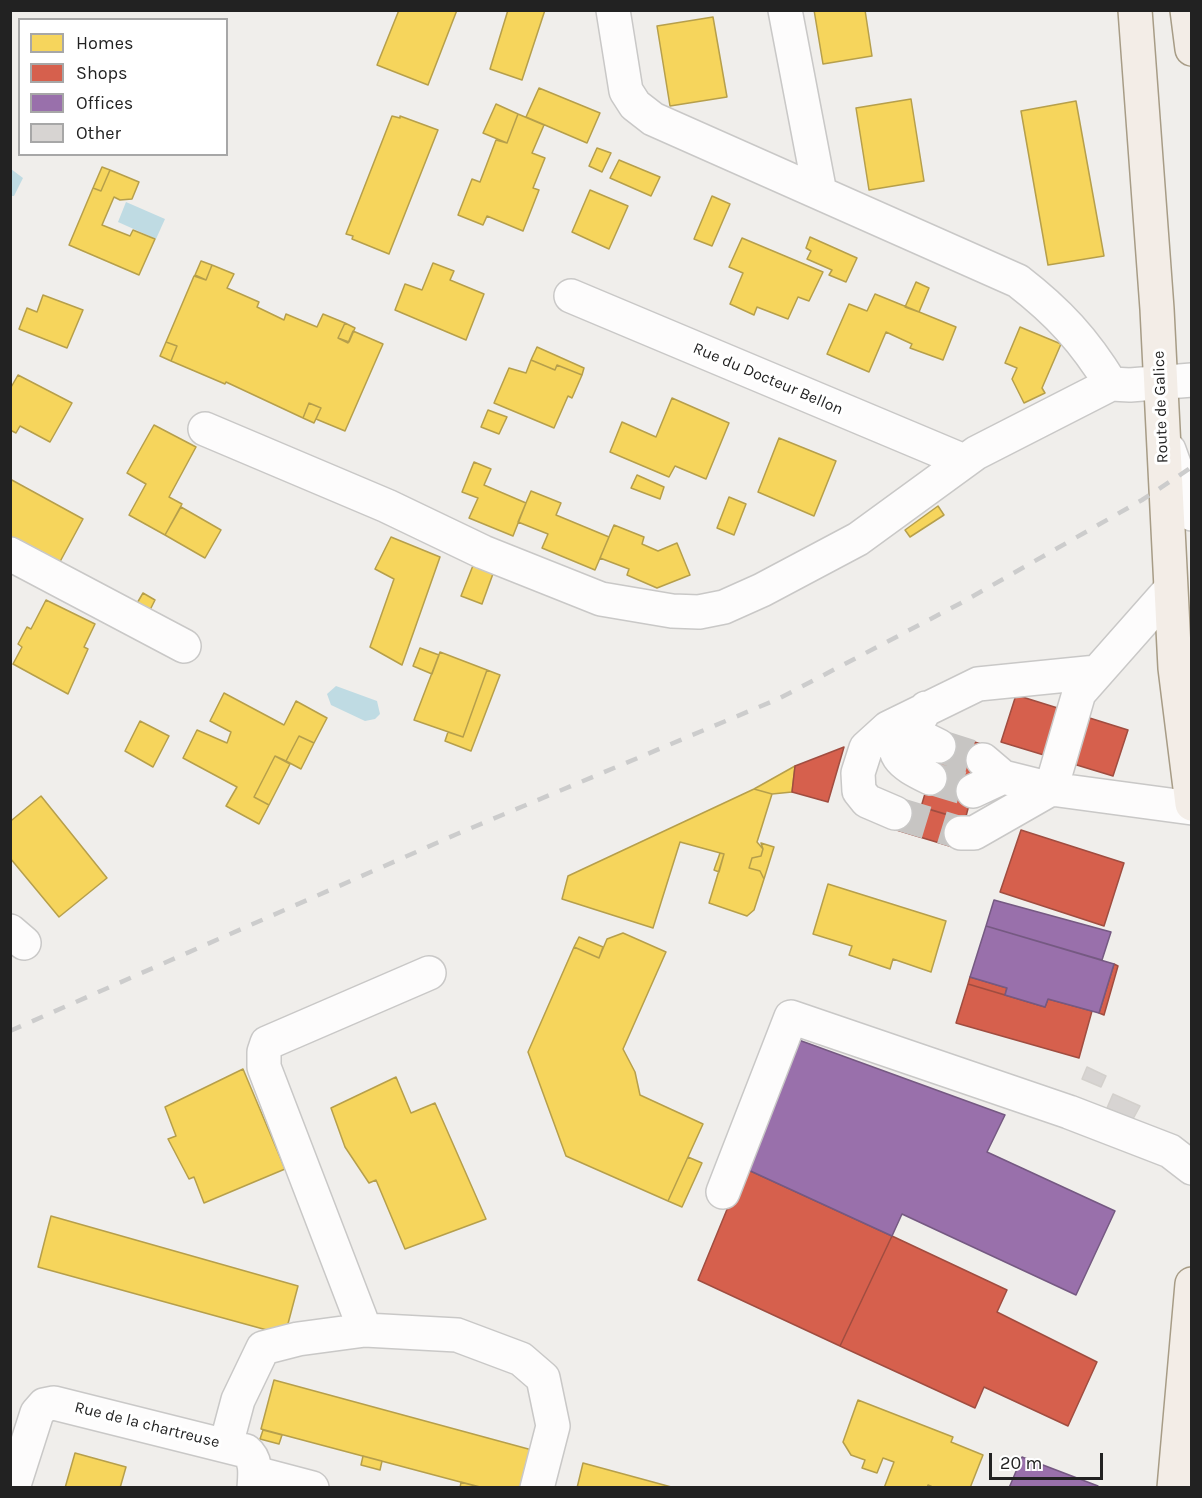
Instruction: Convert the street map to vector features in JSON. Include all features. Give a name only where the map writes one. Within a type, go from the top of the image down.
[{"type":"main road","name":"Route de Galice","points":[[1135,10],[1156,297],[1174,669],[1191,806]]},
{"type":"main road","points":[[1187,10],[1191,49]]},
{"type":"main road","points":[[1174,1488],[1191,1284]]},
{"type":"street","points":[[613,10],[626,92],[635,105],[653,119],[1018,281],[1057,312],[1087,345],[1111,384]]},
{"type":"street","points":[[785,10],[820,193]]},
{"type":"street","name":"Rue du Docteur Bellon","points":[[571,296],[964,461]]},
{"type":"street","points":[[205,429],[387,506],[483,552],[590,595],[621,603],[672,611],[699,612],[724,607],[762,590],[858,539],[976,453],[1111,384],[1191,380]]},
{"type":"street","points":[[1161,425],[1191,514]]},
{"type":"street","points":[[10,554],[184,646]]},
{"type":"street","points":[[961,833],[974,833],[1051,789],[1079,693],[1170,590]]},
{"type":"street","points":[[895,813],[867,801],[859,792],[858,773],[866,748],[888,729],[978,684],[1097,672]]},
{"type":"street","points":[[913,715],[918,722],[917,735],[939,746]]},
{"type":"street","points":[[913,715],[894,739],[896,756],[908,767],[930,778]]},
{"type":"street","points":[[973,791],[993,768],[1051,789],[1191,806]]},
{"type":"street","points":[[365,1330],[264,1068],[264,1052],[267,1044],[429,973]]},
{"type":"street","points":[[723,1192],[791,1017],[1069,1112],[1170,1151],[1191,1168]]},
{"type":"street","points":[[312,1488],[244,1463],[238,1400],[263,1348],[365,1330],[457,1335],[521,1359],[543,1378],[553,1426],[537,1488]]},
{"type":"street","name":"Rue de la chartreuse","points":[[13,1488],[32,1425],[44,1405],[65,1404],[244,1463]]},
{"type":"water","points":[[11,169],[23,178],[14,196],[11,196]]},
{"type":"water","points":[[126,202],[165,219],[156,239],[118,222]]},
{"type":"water","points":[[336,686],[377,701],[380,714],[375,719],[365,721],[331,705],[327,694]]},
{"type":"building: Homes","points":[[399,10],[457,10],[428,85],[377,65]]},
{"type":"building: Homes","points":[[508,10],[545,10],[522,80],[490,69]]},
{"type":"building: Homes","points":[[814,10],[865,10],[872,56],[823,64]]},
{"type":"building: Homes","points":[[713,17],[727,97],[670,106],[657,26]]},
{"type":"building: Homes","points":[[539,88],[600,113],[587,143],[526,117]]},
{"type":"building: Homes","points":[[911,99],[924,181],[869,190],[856,108]]},
{"type":"building: Homes","points":[[1076,101],[1104,256],[1048,265],[1021,111]]},
{"type":"building: Homes","points":[[496,104],[518,114],[507,143],[483,133]]},
{"type":"building: Homes","points":[[518,114],[544,125],[532,153],[545,158],[533,188],[539,190],[523,231],[487,216],[483,225],[458,215],[472,179],[480,182],[496,140],[507,143]]},
{"type":"building: Homes","points":[[392,116],[400,118],[400,116],[438,130],[389,254],[352,239],[353,236],[346,234]]},
{"type":"building: Homes","points":[[597,148],[611,153],[602,172],[589,166]]},
{"type":"building: Homes","points":[[619,160],[660,177],[651,196],[610,178]]},
{"type":"building: Homes","points":[[102,167],[110,170],[101,191],[93,188]]},
{"type":"building: Homes","points":[[110,170],[139,182],[132,199],[120,200],[114,197],[102,225],[130,236],[133,230],[155,239],[139,275],[69,245],[93,188],[101,191]]},
{"type":"building: Homes","points":[[590,190],[628,206],[609,249],[572,232]]},
{"type":"building: Homes","points":[[712,196],[730,204],[712,246],[694,239]]},
{"type":"building: Homes","points":[[810,237],[857,258],[846,282],[829,275],[832,270],[807,259],[811,251],[806,248]]},
{"type":"building: Homes","points":[[742,238],[823,272],[809,301],[798,297],[788,319],[757,307],[754,315],[730,304],[743,273],[729,267]]},
{"type":"building: Homes","points":[[201,261],[212,265],[206,280],[195,275]]},
{"type":"building: Homes","points":[[433,263],[454,271],[450,280],[484,294],[466,340],[395,310],[405,284],[422,290]]},
{"type":"building: Homes","points":[[212,265],[234,274],[227,288],[259,302],[257,307],[284,320],[286,314],[317,327],[323,314],[345,323],[338,338],[348,343],[353,331],[383,344],[345,431],[316,419],[321,408],[309,403],[303,418],[226,382],[225,384],[171,361],[177,346],[166,342],[194,276],[206,280]]},
{"type":"building: Homes","points":[[916,282],[929,288],[919,312],[905,307]]},
{"type":"building: Homes","points":[[875,294],[956,327],[943,360],[910,348],[912,344],[886,332],[869,372],[827,354],[849,304],[867,311]]},
{"type":"building: Homes","points":[[43,295],[83,310],[67,348],[19,329],[27,308],[37,312]]},
{"type":"building: Homes","points":[[345,323],[355,328],[349,342],[338,338]]},
{"type":"building: Homes","points":[[1020,327],[1061,344],[1042,388],[1045,393],[1024,403],[1012,379],[1017,368],[1005,363]]},
{"type":"building: Homes","points":[[166,342],[177,346],[171,361],[160,356]]},
{"type":"building: Homes","points":[[537,347],[584,368],[582,375],[557,365],[555,370],[531,360]]},
{"type":"building: Homes","points":[[531,360],[555,370],[557,365],[582,375],[572,398],[568,396],[554,428],[494,403],[509,368],[526,373]]},
{"type":"building: Homes","points":[[18,375],[72,403],[50,442],[20,426],[16,433],[10,430],[10,389]]},
{"type":"building: Homes","points":[[672,398],[729,423],[706,479],[675,466],[669,477],[610,452],[622,422],[656,437]]},
{"type":"building: Homes","points":[[309,403],[321,408],[314,423],[303,418]]},
{"type":"building: Homes","points":[[488,410],[507,417],[499,434],[481,427]]},
{"type":"building: Homes","points":[[154,425],[196,447],[169,497],[182,504],[165,535],[129,515],[146,484],[127,473]]},
{"type":"building: Homes","points":[[779,438],[836,461],[814,516],[758,492]]},
{"type":"building: Homes","points":[[474,462],[491,469],[484,485],[526,503],[513,536],[469,518],[478,498],[462,492]]},
{"type":"building: Homes","points":[[637,475],[664,487],[660,499],[631,488]]},
{"type":"building: Homes","points":[[10,479],[83,519],[55,571],[10,547]]},
{"type":"building: Homes","points":[[531,491],[561,503],[556,515],[609,537],[595,570],[542,548],[548,534],[518,522]]},
{"type":"building: Homes","points":[[729,497],[746,504],[734,535],[717,528]]},
{"type":"building: Homes","points":[[938,506],[944,515],[910,537],[905,530]]},
{"type":"building: Homes","points":[[181,507],[221,530],[205,558],[165,535]]},
{"type":"building: Homes","points":[[614,525],[644,537],[642,544],[658,551],[677,543],[690,575],[657,588],[627,575],[629,569],[600,558]]},
{"type":"building: Homes","points":[[391,537],[440,557],[402,665],[370,647],[394,579],[375,569]]},
{"type":"building: Homes","points":[[474,563],[494,571],[482,604],[461,596]]},
{"type":"building: Homes","points":[[143,593],[155,600],[149,612],[136,605]]},
{"type":"building: Homes","points":[[46,600],[95,624],[84,647],[88,649],[68,694],[13,664],[22,647],[18,644],[27,627],[31,629]]},
{"type":"building: Homes","points":[[420,648],[439,655],[432,674],[413,666]]},
{"type":"building: Homes","points":[[440,652],[487,670],[463,737],[414,720]]},
{"type":"building: Homes","points":[[487,670],[500,675],[471,751],[445,741],[448,732],[463,737]]},
{"type":"building: Homes","points":[[224,693],[284,725],[296,701],[327,718],[314,743],[299,736],[286,761],[275,756],[254,797],[269,805],[259,824],[226,806],[237,787],[183,758],[197,730],[227,743],[231,732],[210,721]]},
{"type":"building: Homes","points":[[140,721],[169,736],[153,767],[125,751]]},
{"type":"building: Homes","points":[[299,736],[314,743],[301,769],[286,761]]},
{"type":"building: Homes","points":[[275,756],[290,764],[269,805],[254,797]]},
{"type":"building: Homes","points":[[795,766],[792,792],[772,794],[754,789]]},
{"type":"building: Homes","points":[[754,789],[772,794],[757,842],[763,849],[761,856],[752,858],[749,868],[760,871],[764,879],[754,910],[747,916],[709,903],[724,854],[680,842],[653,928],[562,899],[568,876]]},
{"type":"building: Homes","points":[[41,796],[107,878],[59,917],[10,858],[10,818],[12,820]]},
{"type":"building: Homes","points":[[761,843],[774,847],[764,879],[760,871],[749,868],[752,858],[761,856],[763,849]]},
{"type":"building: Homes","points":[[720,853],[724,854],[719,872],[714,870]]},
{"type":"building: Homes","points":[[828,884],[946,921],[931,972],[893,959],[890,969],[849,955],[852,946],[813,934]]},
{"type":"building: Homes","points":[[623,933],[666,952],[623,1049],[635,1072],[640,1095],[703,1124],[668,1201],[566,1156],[528,1052],[574,947],[599,958],[607,939]]},
{"type":"building: Homes","points":[[579,937],[603,947],[599,958],[574,947]]},
{"type":"building: Homes","points":[[243,1069],[285,1169],[204,1203],[194,1177],[189,1179],[168,1139],[176,1136],[165,1107]]},
{"type":"building: Homes","points":[[396,1077],[411,1113],[435,1103],[486,1219],[405,1249],[376,1180],[369,1183],[345,1147],[331,1108]]},
{"type":"building: Homes","points":[[688,1157],[702,1163],[682,1207],[668,1201]]},
{"type":"building: Homes","points":[[51,1216],[298,1286],[285,1335],[38,1267]]},
{"type":"building: Homes","points":[[274,1380],[532,1450],[522,1488],[483,1488],[261,1429]]},
{"type":"building: Homes","points":[[858,1400],[953,1437],[951,1442],[983,1455],[970,1488],[935,1488],[928,1485],[927,1488],[884,1488],[894,1462],[883,1458],[877,1473],[862,1468],[865,1460],[851,1455],[843,1442]]},
{"type":"building: Homes","points":[[263,1430],[282,1435],[279,1444],[260,1439]]},
{"type":"building: Homes","points":[[75,1453],[126,1467],[120,1488],[65,1488]]},
{"type":"building: Homes","points":[[363,1456],[382,1461],[380,1470],[361,1465]]},
{"type":"building: Homes","points":[[583,1463],[675,1488],[577,1488]]},
{"type":"building: Homes","points":[[461,1482],[480,1487],[480,1488],[460,1488]]},
{"type":"building: Shops","points":[[1016,695],[1128,730],[1113,776],[1001,742]]},
{"type":"building: Shops","points":[[944,733],[988,746],[970,801],[927,787]]},
{"type":"building: Shops","points":[[844,747],[828,802],[792,792],[795,766]]},
{"type":"building: Shops","points":[[927,787],[970,801],[965,820],[921,807]]},
{"type":"building: Shops","points":[[899,800],[965,820],[956,848],[890,828]]},
{"type":"building: Shops","points":[[1021,830],[1124,863],[1104,926],[1000,892]]},
{"type":"building: Shops","points":[[1114,964],[1118,966],[1104,1015],[1099,1013]]},
{"type":"building: Shops","points":[[970,977],[1007,988],[1005,995],[968,984]]},
{"type":"building: Shops","points":[[968,984],[1045,1007],[1048,999],[1092,1011],[1079,1058],[956,1023]]},
{"type":"building: Shops","points":[[744,1168],[892,1236],[840,1346],[698,1280]]},
{"type":"building: Shops","points":[[892,1236],[1007,1290],[997,1312],[1097,1362],[1068,1426],[984,1387],[975,1408],[840,1346]]},
{"type":"building: Offices","points":[[994,900],[1111,932],[1102,960],[986,926]]},
{"type":"building: Offices","points":[[986,926],[1114,964],[1099,1013],[1048,999],[1045,1007],[1005,995],[1007,988],[970,977]]},
{"type":"building: Offices","points":[[796,1039],[1005,1115],[987,1152],[1115,1211],[1076,1295],[902,1214],[892,1236],[744,1168]]},
{"type":"building: Offices","points":[[1022,1457],[1098,1486],[1097,1488],[1009,1488]]},
{"type":"building: Other","points":[[1087,1067],[1106,1076],[1101,1087],[1082,1079]]},
{"type":"building: Other","points":[[1113,1094],[1140,1106],[1133,1119],[1107,1108]]},
{"type":"tunnel","points":[[939,746],[983,760]]},
{"type":"tunnel","points":[[930,778],[973,791]]},
{"type":"tunnel","points":[[895,813],[961,833]]},
{"type":"railway","points":[[10,1031],[457,834],[778,699],[961,603],[1142,500],[1192,467]]}]
